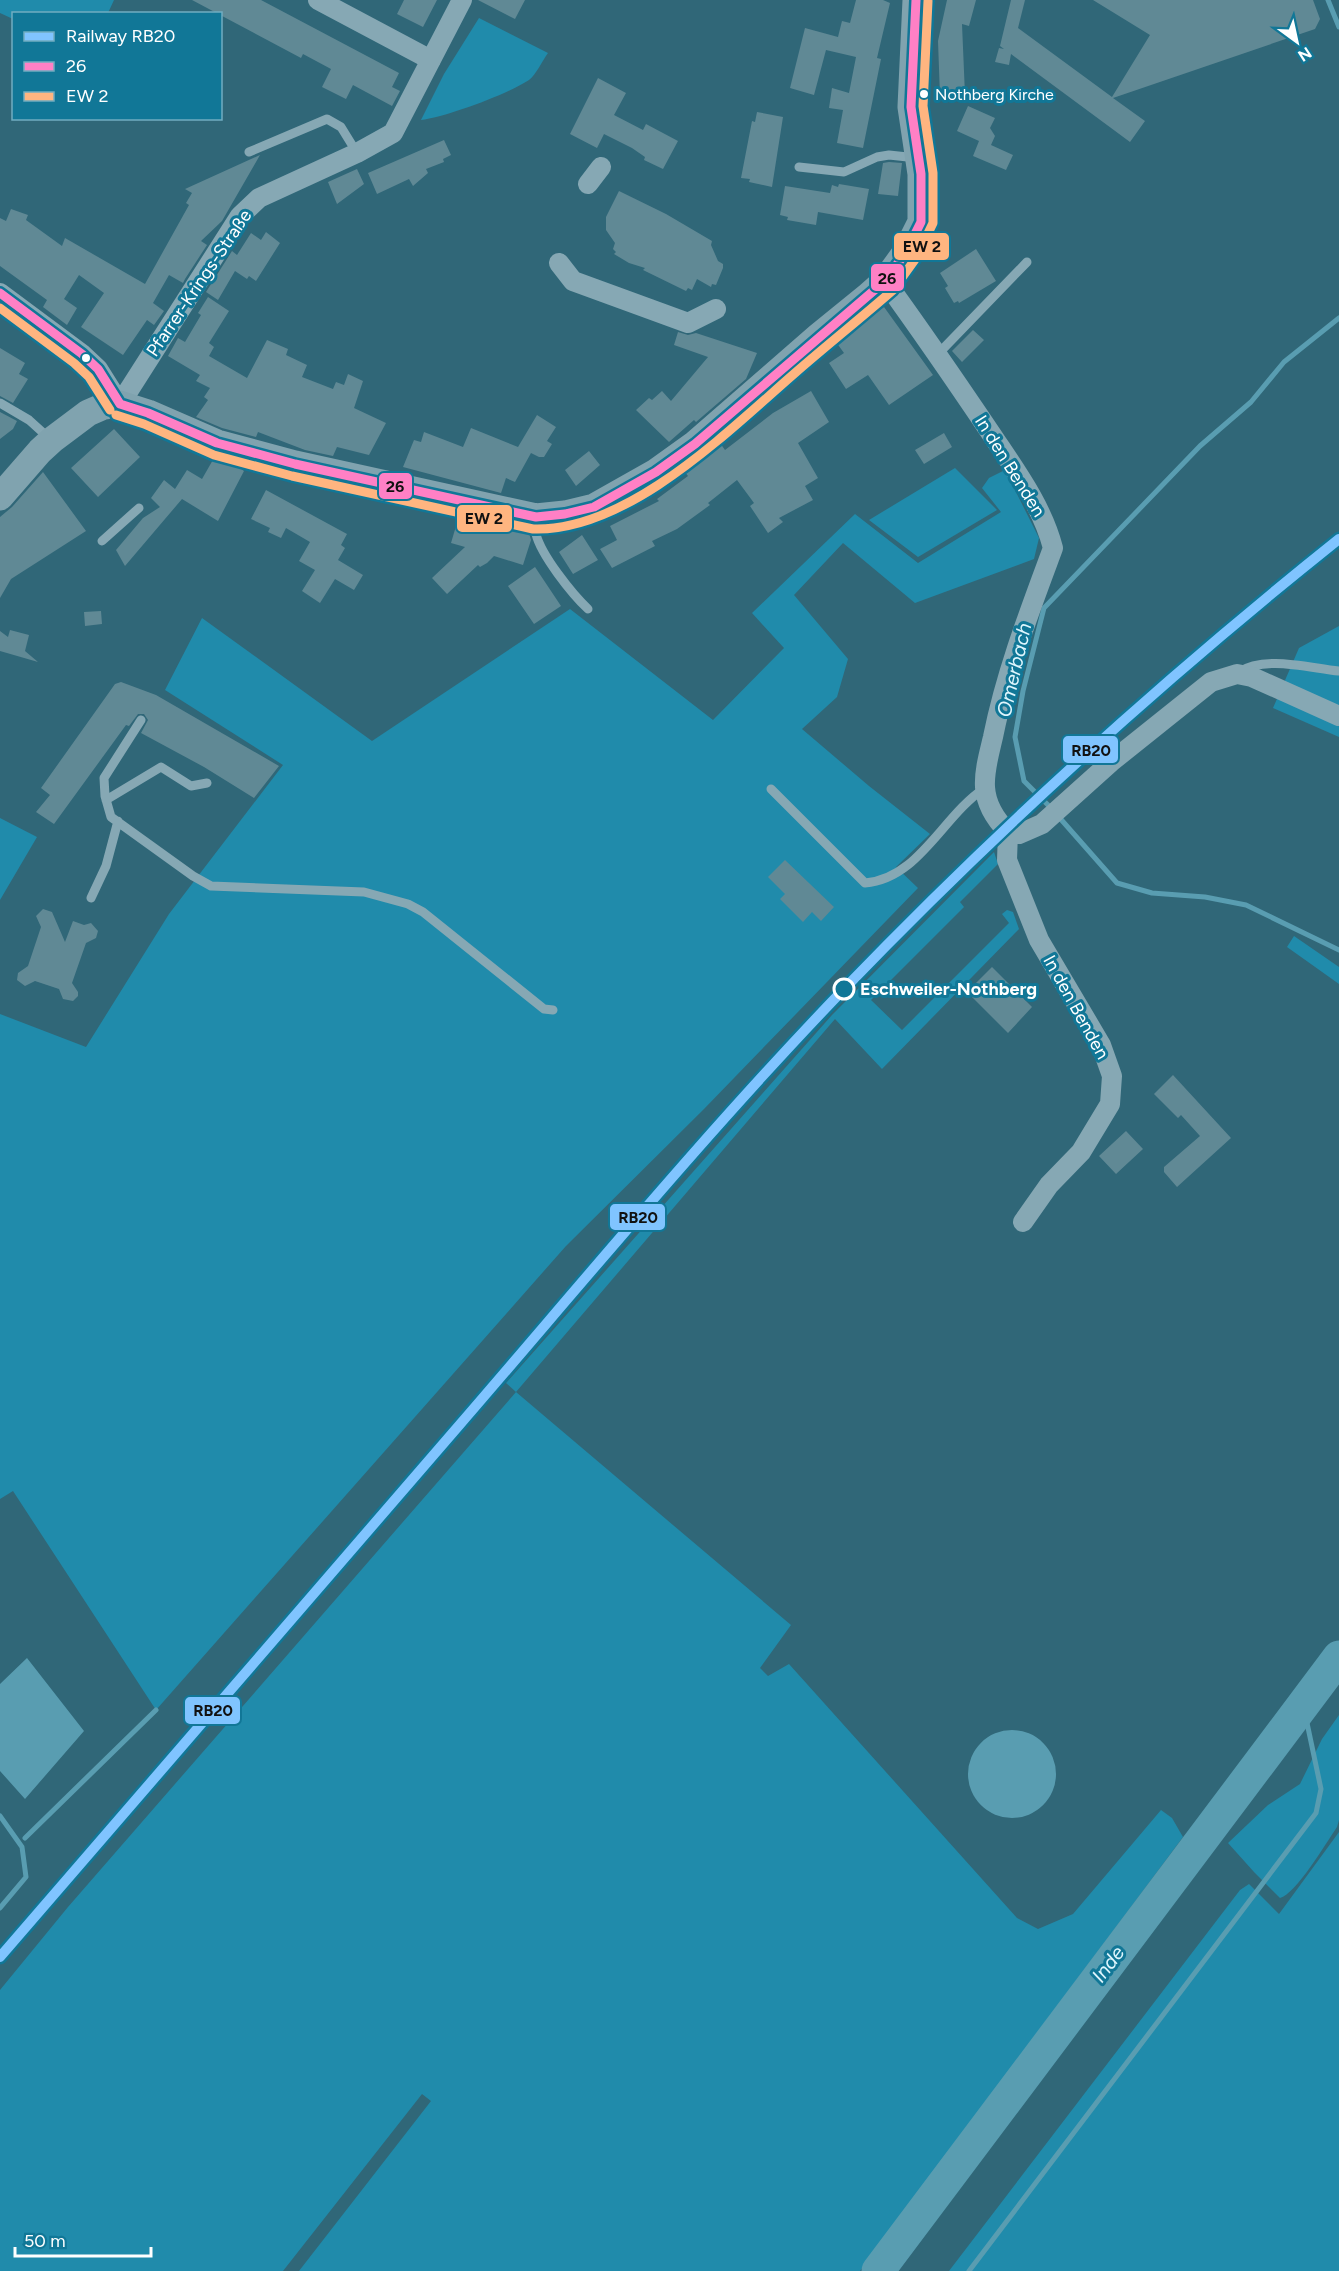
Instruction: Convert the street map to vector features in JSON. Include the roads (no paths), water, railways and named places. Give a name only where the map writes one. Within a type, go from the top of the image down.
[{"type":"street","points":[[318,0],[430,60],[462,0]]},
{"type":"street","points":[[0,497],[51,440],[88,413],[104,406],[120,405],[148,413],[217,443],[295,464],[536,517],[565,514],[594,507],[656,472],[695,444],[885,281],[906,252],[921,222],[921,174],[911,107],[916,0]]},
{"type":"street","name":"Pfarrer-Krings-Straße","points":[[120,405],[240,216],[248,207],[259,198],[357,153],[393,133],[430,60]]},
{"type":"street","points":[[588,184],[604,162]]},
{"type":"street","points":[[559,263],[573,281],[688,323],[716,309]]},
{"type":"street","name":"In den Benden","points":[[885,281],[938,354],[1026,487],[1048,528],[1053,548],[1005,682],[986,770],[985,788],[987,800],[995,815],[1026,829],[1007,860],[1039,940],[1101,1045],[1112,1076],[1110,1104],[1081,1152],[1049,1185],[1023,1222]]},
{"type":"street","points":[[0,293],[82,354],[98,369],[120,405]]},
{"type":"street","points":[[1026,829],[1073,795],[1211,682],[1237,674],[1252,677],[1339,716]]},
{"type":"lane","points":[[249,152],[327,119],[341,127],[357,153]]},
{"type":"lane","points":[[799,167],[844,172],[877,157],[889,155],[919,158]]},
{"type":"lane","points":[[938,354],[1028,262]]},
{"type":"lane","points":[[0,403],[29,420],[51,440]]},
{"type":"lane","points":[[102,541],[139,508]]},
{"type":"lane","points":[[536,517],[536,533],[542,545],[576,597],[588,609]]},
{"type":"lane","points":[[1237,674],[1247,667],[1264,662],[1339,671]]},
{"type":"lane","points":[[141,720],[104,778],[106,800],[111,817],[193,876],[211,886],[364,892],[408,904],[423,912],[544,1009],[553,1010]]},
{"type":"lane","points":[[106,800],[160,767],[191,786],[207,783]]},
{"type":"lane","points":[[771,789],[865,883],[876,883],[893,876],[912,862],[970,798],[985,788]]},
{"type":"lane","points":[[91,898],[106,866],[118,821]]},
{"type":"waterway","name":"Omerbach","points":[[1328,0],[1339,27]]},
{"type":"waterway","name":"Omerbach","points":[[1052,809],[1024,781],[1015,737],[1023,691],[1044,608],[1200,446],[1251,402],[1284,362],[1339,318]]},
{"type":"waterway","name":"Omerbach","points":[[1058,816],[1117,883],[1152,893],[1205,897],[1246,905],[1339,950]]},
{"type":"waterway","name":"Inde","points":[[878,2271],[1339,1657]]},
{"type":"waterway","points":[[969,2271],[1316,1813],[1321,1789],[1303,1704]]},
{"type":"waterway","points":[[25,1838],[156,1710]]},
{"type":"waterway","points":[[0,1816],[22,1847],[26,1877],[0,1908]]},
{"type":"rail line","name":"RB20","points":[[0,1957],[650,1202],[845,988],[963,869],[1085,755],[1210,645],[1339,539]]},
{"type":"place","name":"Nothberg Kirche","points":[[924,94]]},
{"type":"place","name":"Eschweiler-Nothberg","points":[[844,989]]}]
